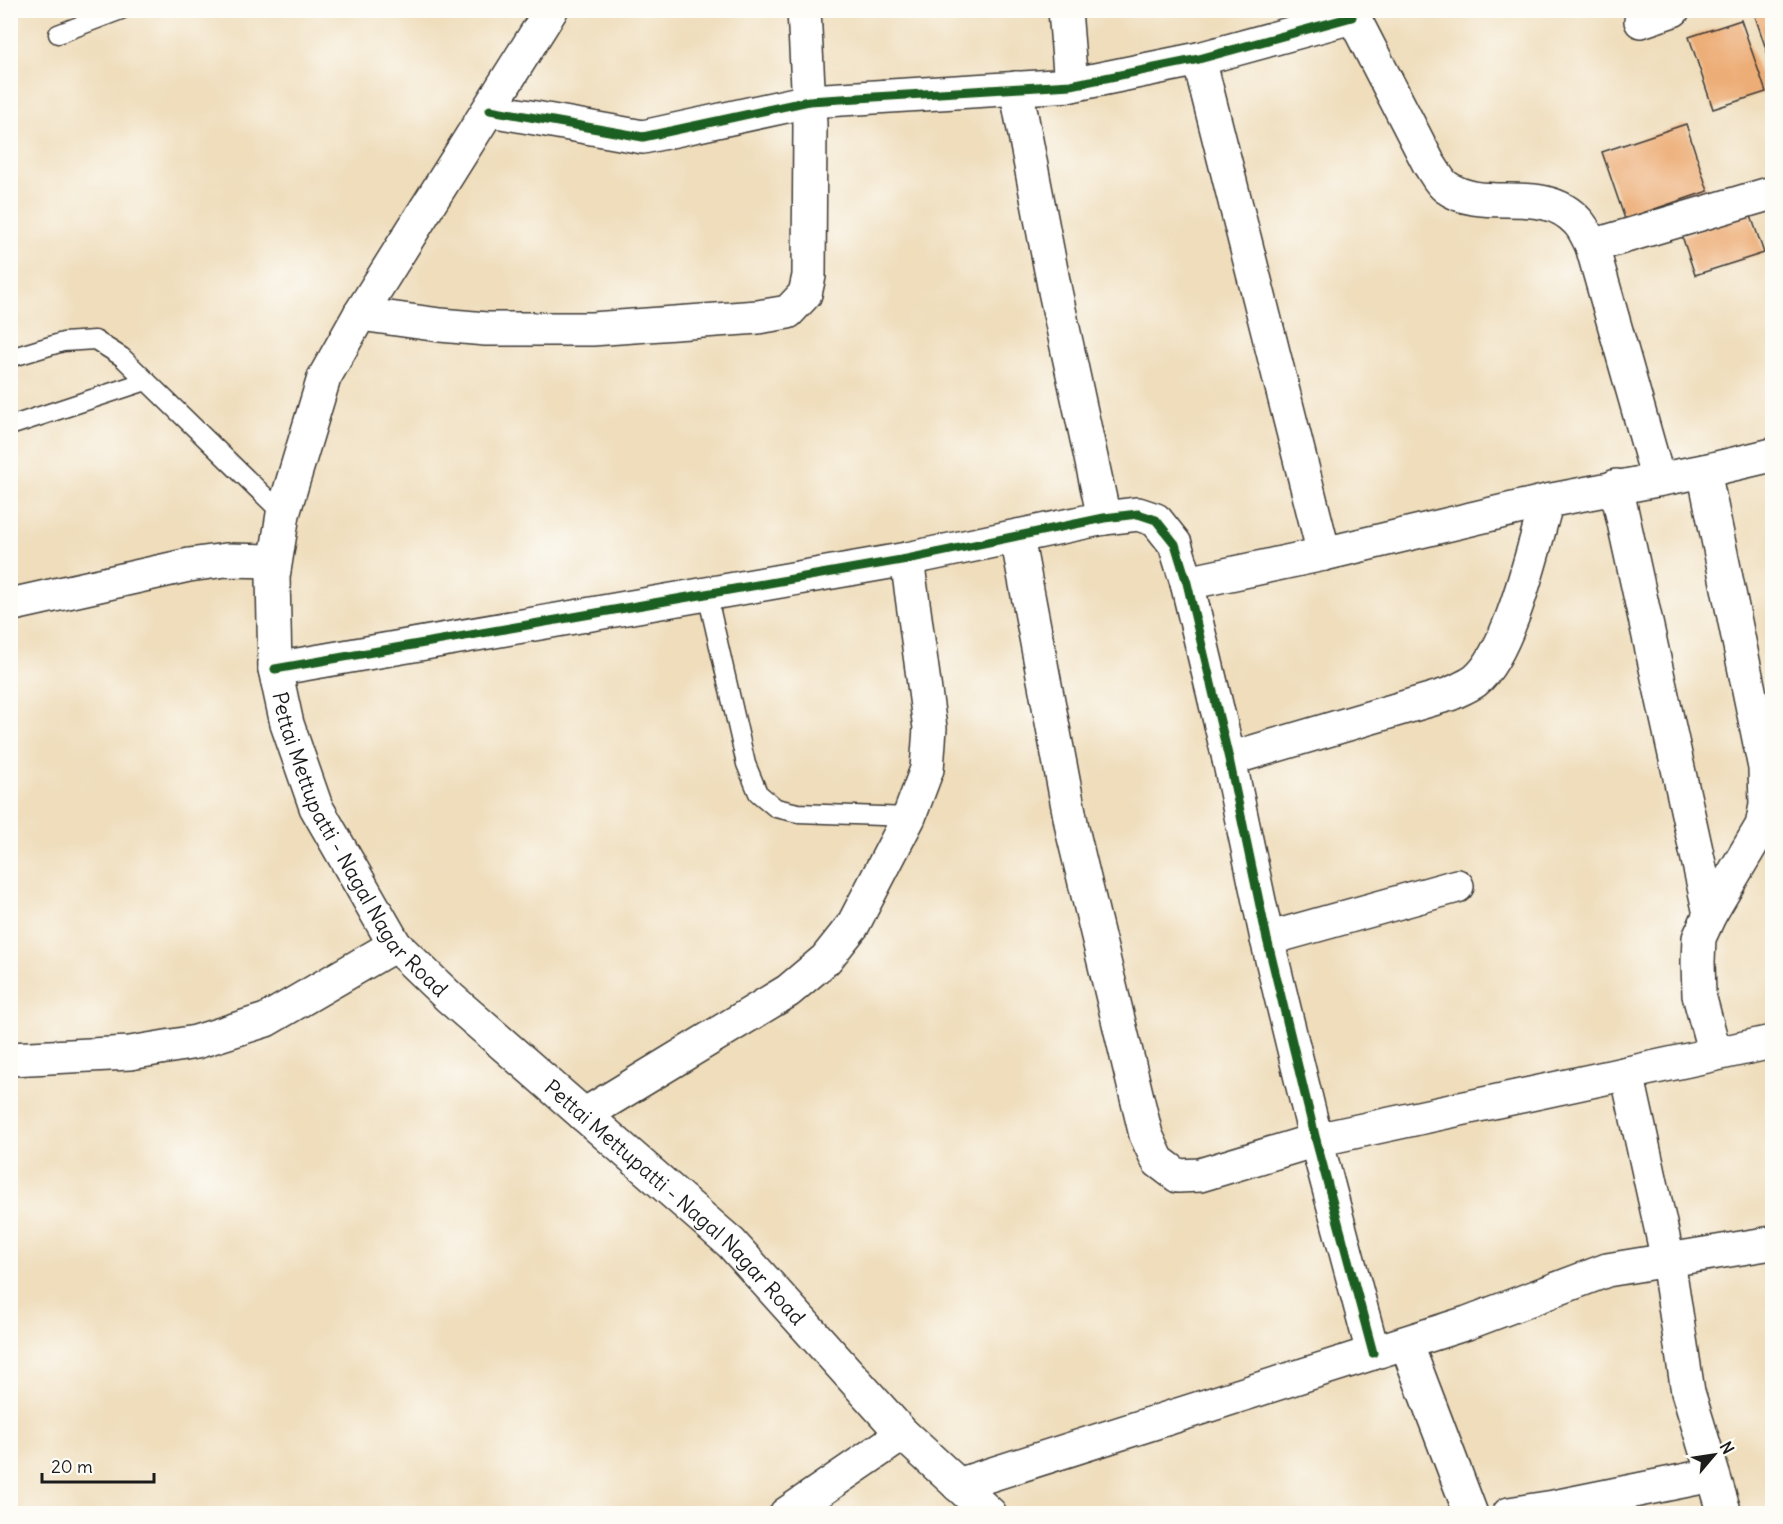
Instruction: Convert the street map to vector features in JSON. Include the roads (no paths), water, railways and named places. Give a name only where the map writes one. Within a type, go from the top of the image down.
[{"type":"street","name":"Pettai Mettupatti - Nagal Nagar Road","points":[[551,10],[360,314],[324,378],[283,514],[273,577],[275,669],[287,724],[316,807],[395,945],[450,998],[731,1243],[903,1434],[990,1514]]},
{"type":"street","points":[[360,314],[486,329],[592,329],[758,317],[788,312],[805,294],[809,276],[809,101],[804,10]]},
{"type":"street","points":[[1065,10],[1071,85]]},
{"type":"street","points":[[1641,21],[1673,10]]},
{"type":"street","points":[[490,110],[643,137],[809,101],[1071,85],[1199,59],[1351,14],[1429,164],[1445,186],[1467,196],[1534,200],[1562,207],[1579,222],[1592,246],[1658,479]]},
{"type":"street","points":[[1199,59],[1324,554]]},
{"type":"street","points":[[1016,88],[1055,291],[1104,518]]},
{"type":"street","points":[[1592,246],[1773,193]]},
{"type":"street","points":[[1187,584],[1547,501],[1704,471],[1773,455]]},
{"type":"street","points":[[1704,471],[1765,768],[1766,805],[1762,826],[1710,914],[1699,938],[1699,994],[1715,1054]]},
{"type":"street","points":[[1616,486],[1710,914]]},
{"type":"street","points":[[1229,759],[1450,694],[1476,680],[1497,653],[1513,615],[1547,501]]},
{"type":"street","points":[[275,669],[907,559],[1104,518],[1138,514],[1156,520],[1175,544],[1187,584],[1229,759],[1267,939],[1316,1140],[1373,1353]]},
{"type":"street","points":[[1017,537],[1073,833],[1146,1136],[1158,1161],[1178,1176],[1200,1175],[1316,1140],[1773,1042]]},
{"type":"street","points":[[584,1115],[788,991],[826,958],[854,925],[909,817],[927,769],[930,728],[907,559]]},
{"type":"street","points":[[10,605],[189,565],[226,560],[275,561]]},
{"type":"street","points":[[1267,939],[1457,886]]},
{"type":"street","points":[[10,1059],[129,1053],[195,1042],[266,1020],[395,945]]},
{"type":"street","points":[[1627,1073],[1668,1260],[1688,1392],[1725,1514]]},
{"type":"street","points":[[958,1485],[1467,1323],[1607,1270],[1773,1243]]},
{"type":"street","points":[[1406,1342],[1471,1514]]},
{"type":"street","points":[[793,1512],[903,1434]]},
{"type":"street","points":[[1509,1514],[1712,1475]]},
{"type":"lane","points":[[58,34],[121,10]]},
{"type":"lane","points":[[10,358],[63,342],[95,340],[122,357],[283,514]]},
{"type":"lane","points":[[10,426],[146,381]]},
{"type":"lane","points":[[707,594],[746,764],[758,794],[776,808],[798,813],[909,817]]}]
